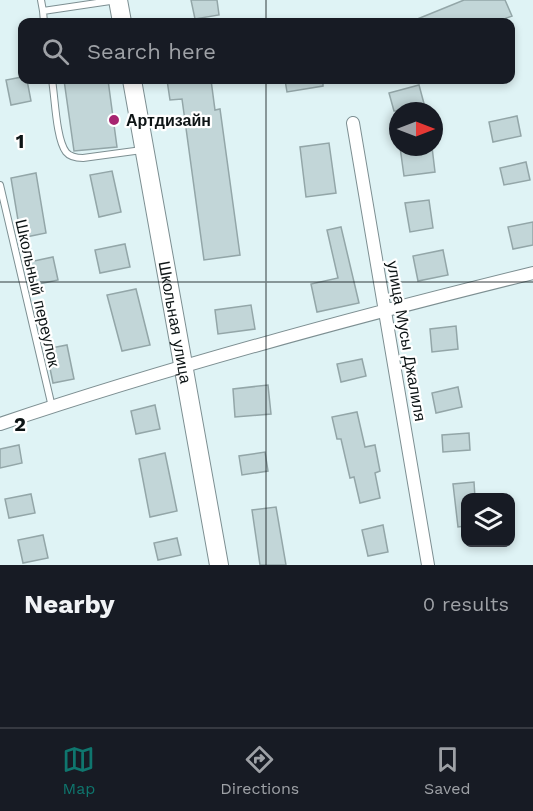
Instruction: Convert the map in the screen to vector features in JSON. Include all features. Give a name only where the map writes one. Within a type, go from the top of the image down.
[{"type":"street","points":[[118,0],[121,18]]},
{"type":"street","name":"Школьная улица","points":[[133,84],[219,565]]},
{"type":"street","name":"улица Мусы Джалиля","points":[[353,123],[428,565]]},
{"type":"street","points":[[0,424],[183,366],[385,310],[533,273]]},
{"type":"lane","points":[[41,0],[44,18]]},
{"type":"lane","points":[[43,11],[118,0]]},
{"type":"lane","points":[[53,84],[61,140],[66,152],[75,158],[83,158],[144,150]]},
{"type":"lane","name":"Школьный переулок","points":[[0,185],[52,407]]},
{"type":"building","points":[[191,0],[217,0],[219,15],[195,18]]},
{"type":"building","points":[[464,0],[505,0],[512,16],[507,18],[420,18]]},
{"type":"building","points":[[18,78],[18,84],[28,84],[31,101],[11,105],[6,80]]},
{"type":"building","points":[[65,84],[109,84],[117,147],[74,151]]},
{"type":"building","points":[[168,84],[212,84],[215,110],[220,109],[240,255],[204,260],[182,99],[170,100]]},
{"type":"building","points":[[286,84],[323,84],[323,86],[287,92]]},
{"type":"building","points":[[419,85],[424,102],[392,102],[389,93]]},
{"type":"building","points":[[517,116],[521,136],[493,142],[489,122]]},
{"type":"building","points":[[329,143],[336,193],[306,197],[300,147]]},
{"type":"building","points":[[401,156],[433,156],[435,172],[404,176]]},
{"type":"building","points":[[526,162],[530,180],[504,185],[500,168]]},
{"type":"building","points":[[112,171],[121,212],[99,217],[90,175]]},
{"type":"building","points":[[36,173],[46,233],[21,238],[11,178]]},
{"type":"building","points":[[429,200],[433,228],[410,232],[405,203]]},
{"type":"building","points":[[533,222],[533,245],[513,249],[508,227]]},
{"type":"building","points":[[341,227],[359,303],[317,312],[311,284],[338,278],[327,230]]},
{"type":"building","points":[[125,244],[130,267],[100,273],[95,250]]},
{"type":"building","points":[[443,250],[448,275],[418,281],[413,256]]},
{"type":"building","points":[[53,257],[58,280],[34,285],[29,262]]},
{"type":"building","points":[[136,289],[150,345],[122,351],[107,295]]},
{"type":"building","points":[[251,305],[255,329],[218,334],[215,310]]},
{"type":"building","points":[[456,326],[458,349],[432,352],[430,329]]},
{"type":"building","points":[[67,345],[74,379],[53,383],[46,349]]},
{"type":"building","points":[[362,359],[366,376],[341,382],[337,364]]},
{"type":"building","points":[[268,385],[271,414],[235,417],[233,389]]},
{"type":"building","points":[[458,387],[462,407],[436,413],[432,393]]},
{"type":"building","points":[[155,405],[160,429],[136,434],[131,411]]},
{"type":"building","points":[[357,412],[365,447],[375,445],[380,471],[375,473],[380,498],[360,503],[354,477],[350,478],[341,439],[337,439],[332,417]]},
{"type":"building","points":[[469,433],[470,450],[443,452],[442,435]]},
{"type":"building","points":[[19,445],[22,463],[0,468],[0,449]]},
{"type":"building","points":[[265,452],[268,471],[242,475],[239,456]]},
{"type":"building","points":[[165,453],[177,511],[150,517],[139,459]]},
{"type":"building","points":[[474,482],[475,493],[461,493],[461,527],[458,527],[453,484]]},
{"type":"building","points":[[31,494],[35,513],[9,518],[5,499]]},
{"type":"building","points":[[276,507],[286,565],[260,565],[252,510]]},
{"type":"building","points":[[383,525],[388,552],[368,556],[362,530]]},
{"type":"building","points":[[43,535],[48,558],[23,563],[18,540]]},
{"type":"building","points":[[177,538],[181,555],[158,560],[154,543]]},
{"type":"place","name":"Артдизайн","points":[[114,120]]}]
